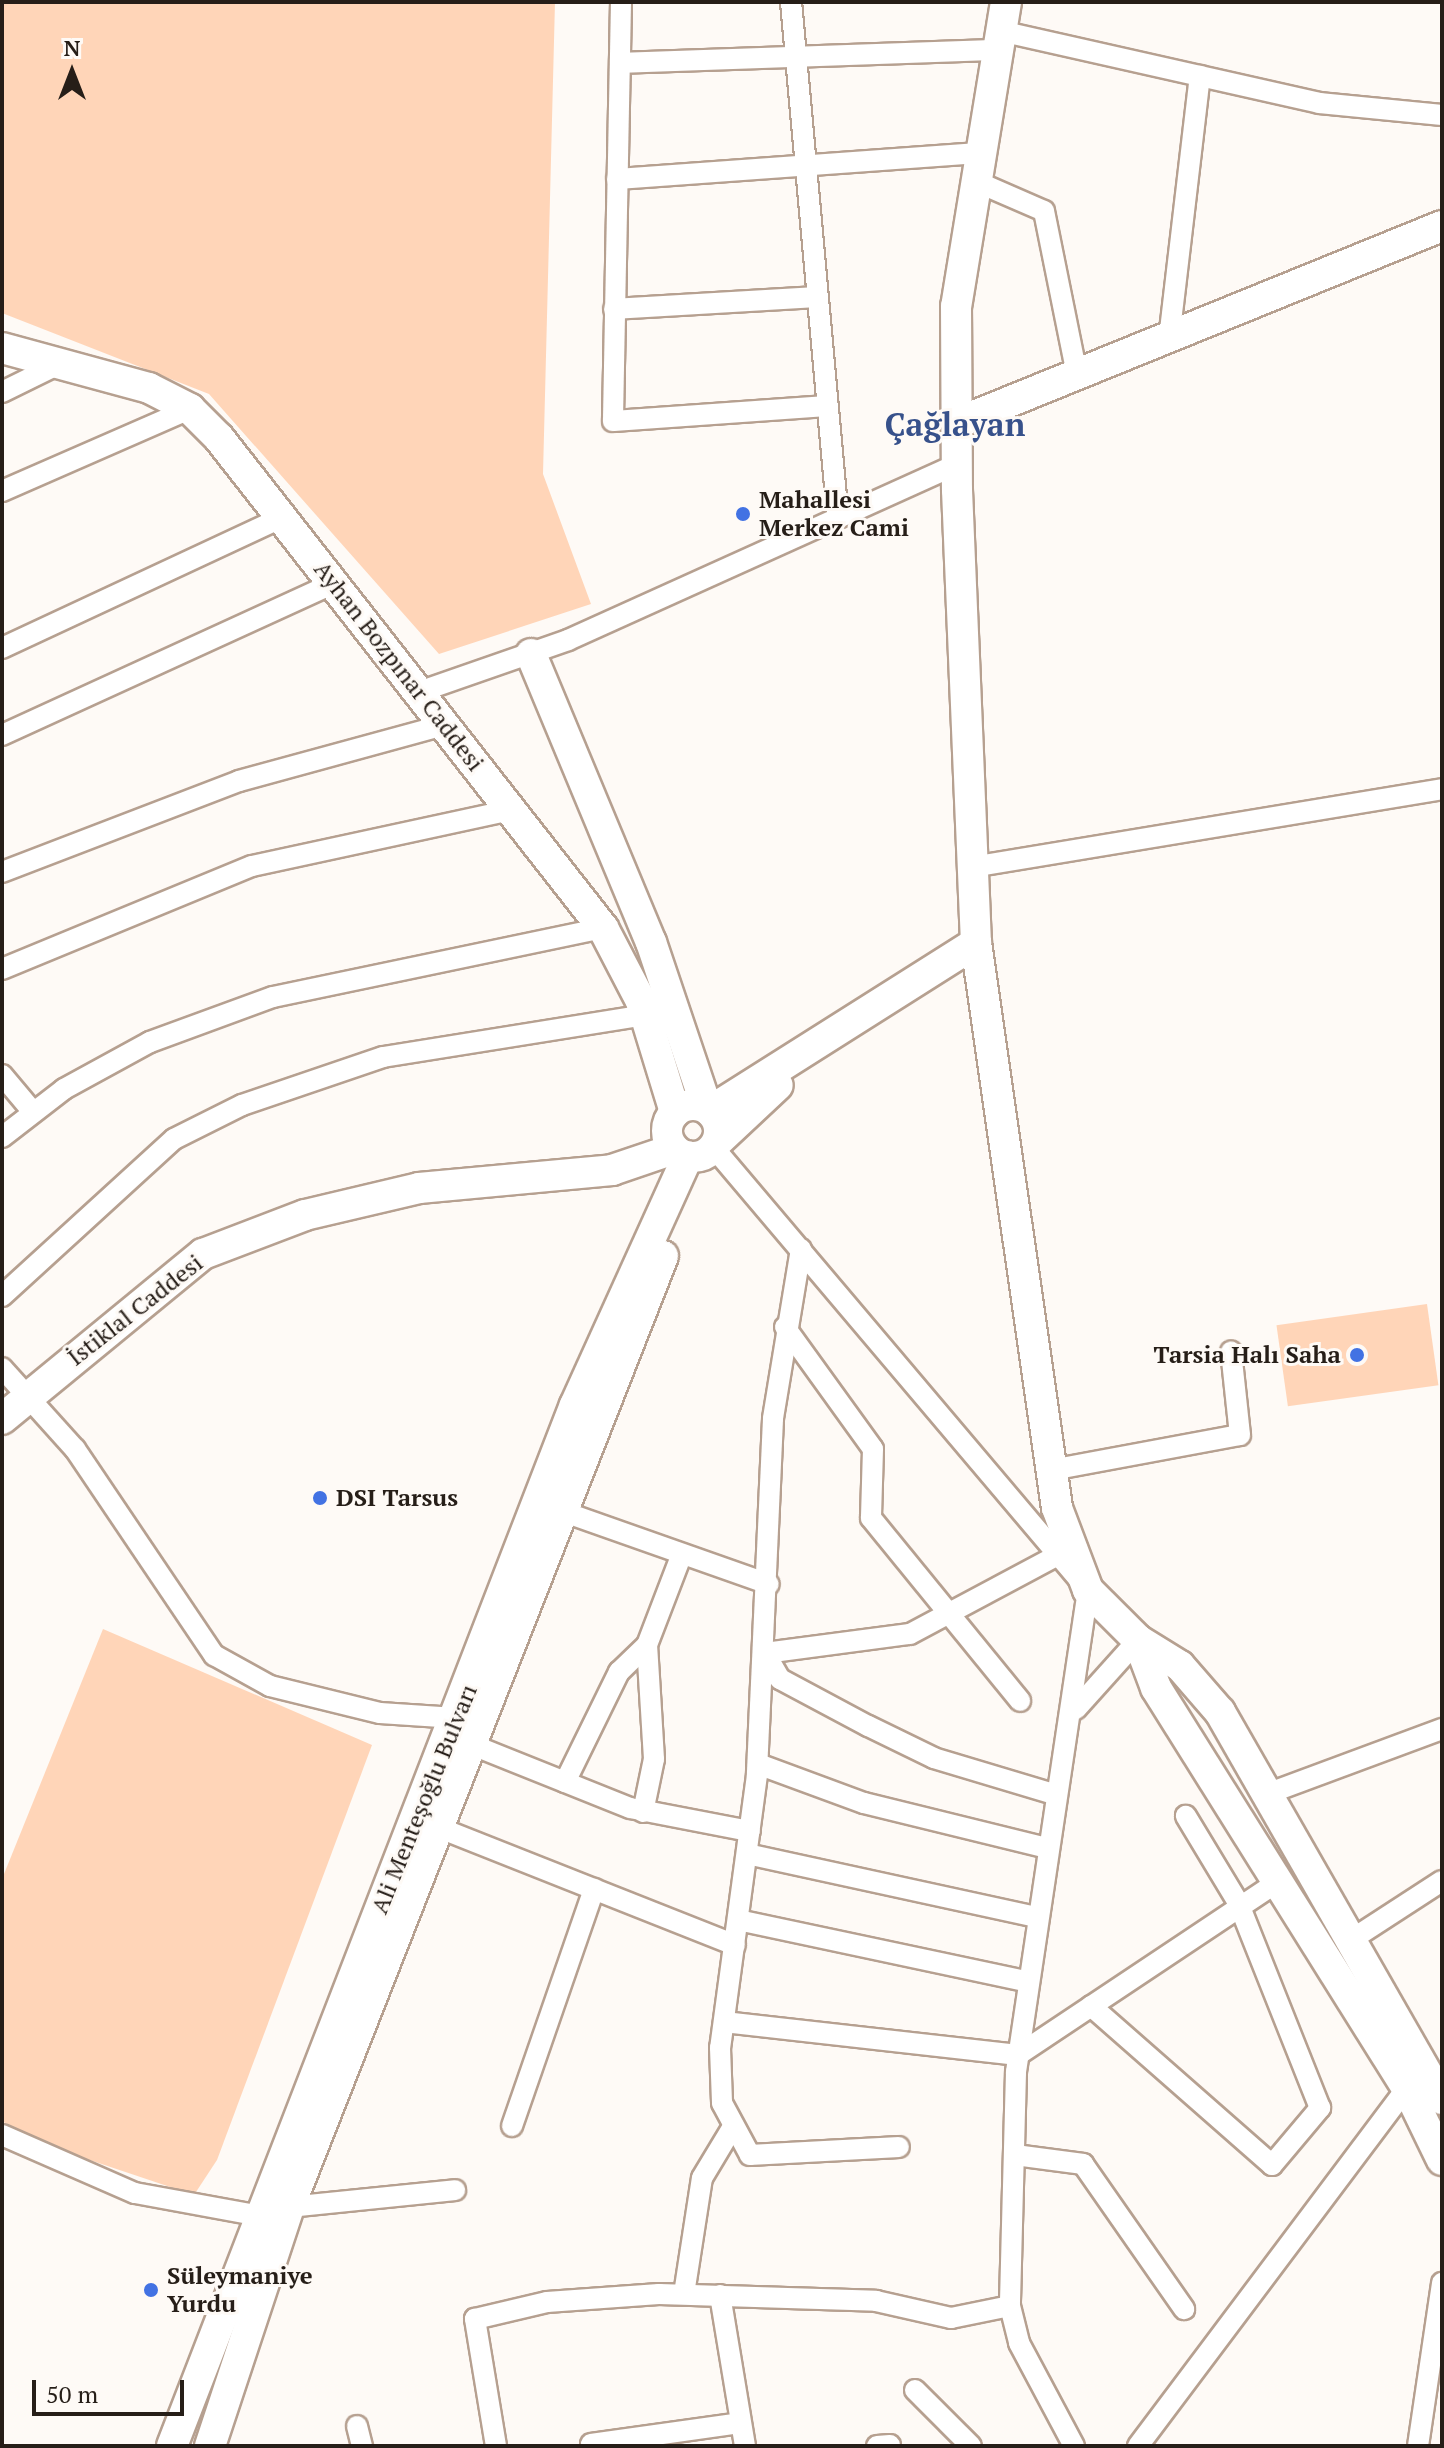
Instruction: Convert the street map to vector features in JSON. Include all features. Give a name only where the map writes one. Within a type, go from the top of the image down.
[{"type":"street","points":[[621,2],[613,421],[827,406]]},
{"type":"street","points":[[791,2],[838,518]]},
{"type":"street","points":[[620,63],[795,52],[1001,28],[1319,103],[1442,115]]},
{"type":"street","points":[[1001,28],[956,306],[957,464],[976,943],[1057,1508],[1088,1590],[1076,1709],[1047,1848],[1026,1981],[1018,2055],[1010,2306],[1019,2343],[1074,2446]]},
{"type":"street","points":[[1169,339],[1200,76]]},
{"type":"street","points":[[617,179],[804,168],[977,167],[1044,211],[1077,375]]},
{"type":"street","points":[[957,423],[1442,226]]},
{"type":"street","points":[[614,309],[816,297]]},
{"type":"street","name":"Ayhan Bozpınar Caddesi","points":[[2,348],[149,388],[190,409],[283,517],[603,928],[645,1015],[675,1112],[667,1130],[699,1150]]},
{"type":"street","points":[[2,392],[59,364]]},
{"type":"street","points":[[2,491],[190,409]]},
{"type":"street","points":[[419,692],[531,654],[957,464]]},
{"type":"street","points":[[2,648],[283,517]]},
{"type":"street","points":[[2,735],[334,583]]},
{"type":"street","points":[[531,654],[656,955],[708,1110],[718,1122],[699,1150]]},
{"type":"street","points":[[2,872],[239,781],[444,725]]},
{"type":"street","points":[[972,867],[1442,789]]},
{"type":"street","points":[[2,969],[252,866],[511,810]]},
{"type":"street","points":[[2,1137],[33,1112],[150,1042],[273,997],[603,928],[656,955]]},
{"type":"street","points":[[675,1112],[708,1110],[814,1051],[976,943]]},
{"type":"street","points":[[2,1296],[174,1139],[242,1105],[383,1057],[645,1015]]},
{"type":"street","points":[[699,1150],[814,1051]]},
{"type":"street","points":[[4,1072],[33,1112]]},
{"type":"street","points":[[699,1150],[801,1249],[1088,1590],[1138,1640],[1180,1666],[1220,1712],[1441,2095]]},
{"type":"street","name":"İstiklal Caddesi","points":[[2,1419],[203,1254],[305,1215],[419,1188],[612,1170],[699,1150]]},
{"type":"street","name":"Ali Menteşoğlu Bulvarı","points":[[210,2446],[289,2207],[475,1746],[699,1150]]},
{"type":"street","name":"Ali Menteşoğlu Bulvarı","points":[[172,2446],[575,1405],[699,1150]]},
{"type":"street","points":[[801,1249],[785,1327],[773,1419],[769,1584],[758,1764],[724,2022],[722,2103],[732,2128],[750,2155],[771,2160],[899,2147]]},
{"type":"street","points":[[785,1327],[873,1449],[871,1518],[952,1613],[1020,1701]]},
{"type":"street","points":[[1051,1470],[1240,1435],[1231,1351]]},
{"type":"street","points":[[2,1368],[25,1399],[75,1449],[214,1655],[270,1686],[380,1713],[456,1718],[475,1746],[643,1812],[750,1831]]},
{"type":"street","points":[[564,1512],[769,1584]]},
{"type":"street","points":[[643,1812],[654,1759],[647,1645],[682,1554]]},
{"type":"street","points":[[765,1653],[910,1634],[1060,1554]]},
{"type":"street","points":[[1076,1709],[1138,1640]]},
{"type":"street","points":[[1138,1640],[1156,1688],[1280,1880],[1407,2088],[1442,2160]]},
{"type":"street","points":[[565,1782],[619,1672],[647,1645]]},
{"type":"street","points":[[765,1653],[780,1679],[868,1726],[934,1758],[1057,1795]]},
{"type":"street","points":[[1267,1794],[1442,1729]]},
{"type":"street","points":[[758,1764],[864,1803],[1047,1848]]},
{"type":"street","points":[[1091,2006],[1272,2165],[1320,2108],[1239,1904],[1186,1816]]},
{"type":"street","points":[[442,1829],[735,1945]]},
{"type":"street","points":[[747,1854],[1036,1917]]},
{"type":"street","points":[[724,2022],[1018,2055],[1239,1904],[1280,1880]]},
{"type":"street","points":[[1351,1940],[1442,1881]]},
{"type":"street","points":[[512,2126],[594,1889]]},
{"type":"street","points":[[738,1920],[1026,1981]]},
{"type":"street","points":[[1138,2446],[1407,2088]]},
{"type":"street","points":[[684,2294],[702,2178],[732,2128]]},
{"type":"street","points":[[2,2135],[135,2193],[260,2216]]},
{"type":"street","points":[[1015,2155],[1083,2164],[1184,2309]]},
{"type":"street","points":[[289,2207],[455,2190]]},
{"type":"street","points":[[1418,2446],[1442,2283]]},
{"type":"street","points":[[496,2446],[475,2319],[547,2302],[684,2294],[876,2301],[951,2318],[1010,2306]]},
{"type":"street","points":[[720,2295],[745,2446]]},
{"type":"street","points":[[915,2390],[971,2446]]},
{"type":"street","points":[[591,2444],[740,2423]]},
{"type":"shaded area","points":[[2,2],[555,2],[543,474],[591,604],[439,654],[209,394],[2,313]]},
{"type":"shaded area","name":"Tarsia Halı Saha","points":[[1427,1304],[1438,1385],[1288,1406],[1276,1325]]},
{"type":"shaded area","points":[[103,1629],[372,1745],[217,2160],[194,2195],[36,2142],[2,2121],[2,1879]]},
{"type":"place","name":"Mahallesi Merkez Cami","points":[[743,514]]},
{"type":"place","name":"Tarsia Halı Saha","points":[[1357,1355]]},
{"type":"place","name":"DSI Tarsus","points":[[320,1498]]},
{"type":"place","name":"Süleymaniye Yurdu","points":[[151,2290]]},
{"type":"district","name":"Çağlayan","points":[[955,424]]}]
